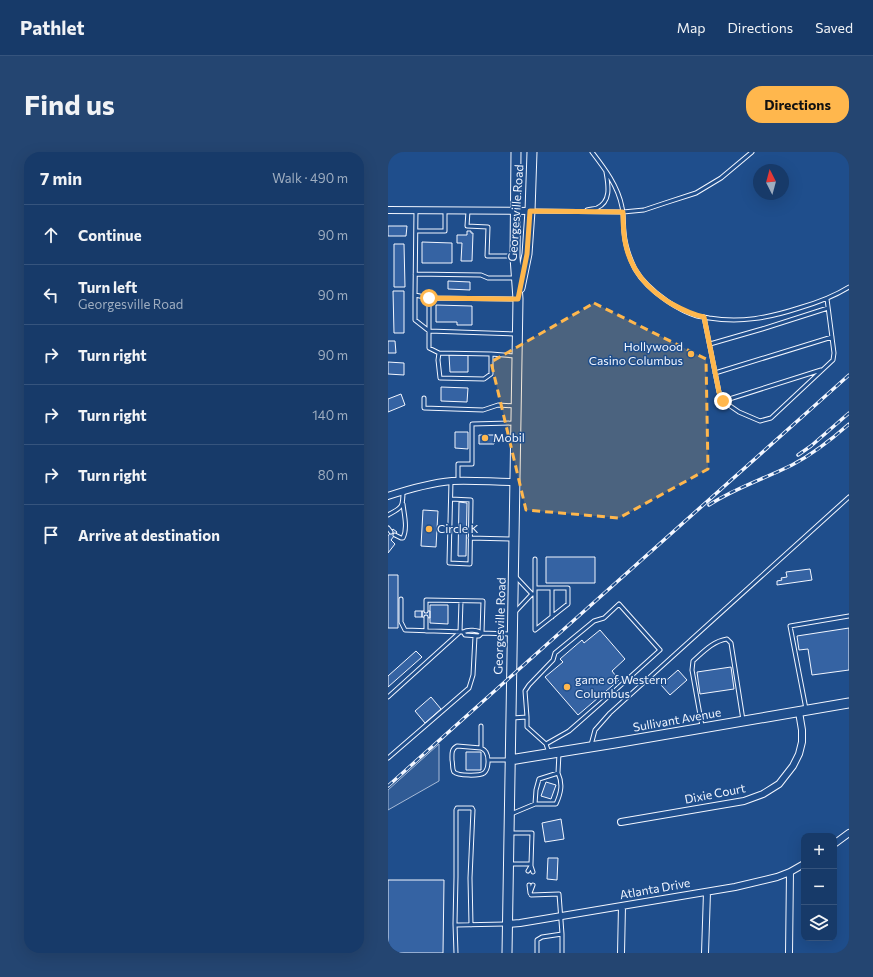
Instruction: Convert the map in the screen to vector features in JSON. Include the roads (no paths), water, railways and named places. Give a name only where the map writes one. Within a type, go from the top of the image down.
[{"type":"main road","name":"Georgesville Road","points":[[507,953],[518,299],[515,256],[516,152]]},
{"type":"main road","name":"Georgesville Road","points":[[518,299],[527,254],[532,152]]},
{"type":"main road","name":"Sullivant Avenue","points":[[510,760],[547,749],[559,752],[849,703]]},
{"type":"street","points":[[388,210],[530,211]]},
{"type":"street","points":[[388,496],[404,490],[432,483],[454,481],[515,482]]},
{"type":"street","name":"Dixie Court","points":[[621,822],[744,801],[763,794],[779,784],[793,766],[799,754],[802,742],[803,711]]},
{"type":"street","points":[[837,842],[848,836]]},
{"type":"street","name":"Atlanta Drive","points":[[507,924],[735,887],[770,879],[790,872],[801,866]]},
{"type":"street","points":[[789,953],[790,872]]},
{"type":"street","points":[[705,953],[707,892]]},
{"type":"street","points":[[621,953],[622,906]]},
{"type":"lane","points":[[592,152],[606,170],[617,188],[623,212],[626,245],[635,269],[644,282],[656,293],[681,309],[697,316],[722,320],[733,321],[755,319],[788,312],[821,302],[849,287]]},
{"type":"lane","points":[[530,211],[623,212],[644,210],[696,192],[721,178],[752,152]]},
{"type":"lane","points":[[582,212],[598,207],[604,203],[608,190],[606,170]]},
{"type":"lane","points":[[416,210],[415,320],[429,331],[517,334]]},
{"type":"lane","points":[[416,231],[445,232],[445,210]]},
{"type":"lane","points":[[468,210],[467,226],[488,227],[487,256],[515,256]]},
{"type":"lane","points":[[415,274],[481,275],[488,278],[516,278]]},
{"type":"lane","points":[[415,294],[429,298],[518,299]]},
{"type":"lane","points":[[429,298],[429,348],[439,353],[517,356]]},
{"type":"lane","points":[[704,317],[719,392],[723,401],[739,412],[760,421],[770,418],[833,360],[834,353],[827,299]]},
{"type":"lane","points":[[710,344],[828,308]]},
{"type":"lane","points":[[715,373],[832,336]]},
{"type":"lane","points":[[439,353],[438,360],[440,378],[484,379],[491,374],[491,354]]},
{"type":"lane","points":[[723,401],[823,370]]},
{"type":"lane","points":[[424,398],[424,408],[483,410],[498,405],[516,406]]},
{"type":"lane","points":[[451,499],[471,500],[470,564],[449,563],[451,499],[458,464],[472,464],[472,424],[516,423]]},
{"type":"lane","points":[[395,535],[403,538],[404,535],[404,490]]},
{"type":"lane","points":[[591,747],[595,730],[610,713],[849,498]]},
{"type":"lane","points":[[388,515],[398,510],[403,504]]},
{"type":"lane","points":[[388,528],[391,532]]},
{"type":"lane","points":[[470,538],[514,539]]},
{"type":"lane","points":[[535,559],[534,594],[535,630],[568,604],[568,588],[535,588]]},
{"type":"lane","points":[[514,575],[534,594]]},
{"type":"lane","points":[[552,588],[552,617]]},
{"type":"lane","points":[[513,614],[534,594]]},
{"type":"lane","points":[[401,599],[401,622],[406,630],[461,632],[466,630],[479,631],[482,633],[512,634]]},
{"type":"lane","points":[[426,611],[426,600],[483,601],[482,633]]},
{"type":"lane","points":[[388,697],[461,632],[461,601]]},
{"type":"lane","points":[[619,604],[660,650],[547,749],[527,727],[527,718],[525,691],[529,685],[553,660],[555,653],[594,621],[604,618],[619,604]]},
{"type":"lane","points":[[803,711],[790,626],[849,616]]},
{"type":"lane","points":[[426,618],[426,631]]},
{"type":"lane","points":[[461,632],[465,635],[475,636],[479,636],[482,633]]},
{"type":"lane","points":[[388,758],[469,688],[473,675],[475,636]]},
{"type":"lane","points":[[702,728],[692,670],[693,661],[720,640],[727,639],[731,643],[744,721]]},
{"type":"lane","points":[[510,718],[527,718]]},
{"type":"lane","points":[[481,726],[481,748]]},
{"type":"lane","points":[[460,746],[481,748],[487,753],[488,760],[486,772],[483,774],[461,775],[454,771],[452,752],[455,747],[460,746]]},
{"type":"lane","points":[[509,814],[535,804],[556,804],[560,796],[561,780],[558,773],[559,752]]},
{"type":"lane","points":[[488,760],[510,760]]},
{"type":"lane","points":[[535,804],[536,790],[539,779],[558,773]]},
{"type":"lane","points":[[456,953],[457,808],[472,808],[473,810],[470,878],[471,925]]},
{"type":"lane","points":[[509,833],[532,833],[531,865],[533,872]]},
{"type":"lane","points":[[508,864],[531,865]]},
{"type":"lane","points":[[528,872],[531,865]]},
{"type":"lane","points":[[528,885],[530,893]]},
{"type":"lane","points":[[530,893],[533,885]]},
{"type":"lane","points":[[530,893],[531,895],[559,894],[562,953]]},
{"type":"lane","points":[[455,924],[507,924]]},
{"type":"lane","points":[[537,953],[537,940],[542,937],[562,934]]},
{"type":"railway","points":[[388,786],[849,375]]},
{"type":"railway","points":[[798,455],[811,446],[849,413]]},
{"type":"railway","points":[[709,505],[800,461],[822,446],[849,424]]},
{"type":"place","name":"Hollywood Casino Columbus","points":[[691,354]]},
{"type":"place","name":"Mobil","points":[[485,438]]},
{"type":"place","name":"Circle K","points":[[429,529]]},
{"type":"place","name":"game of Western Columbus","points":[[567,687]]}]
